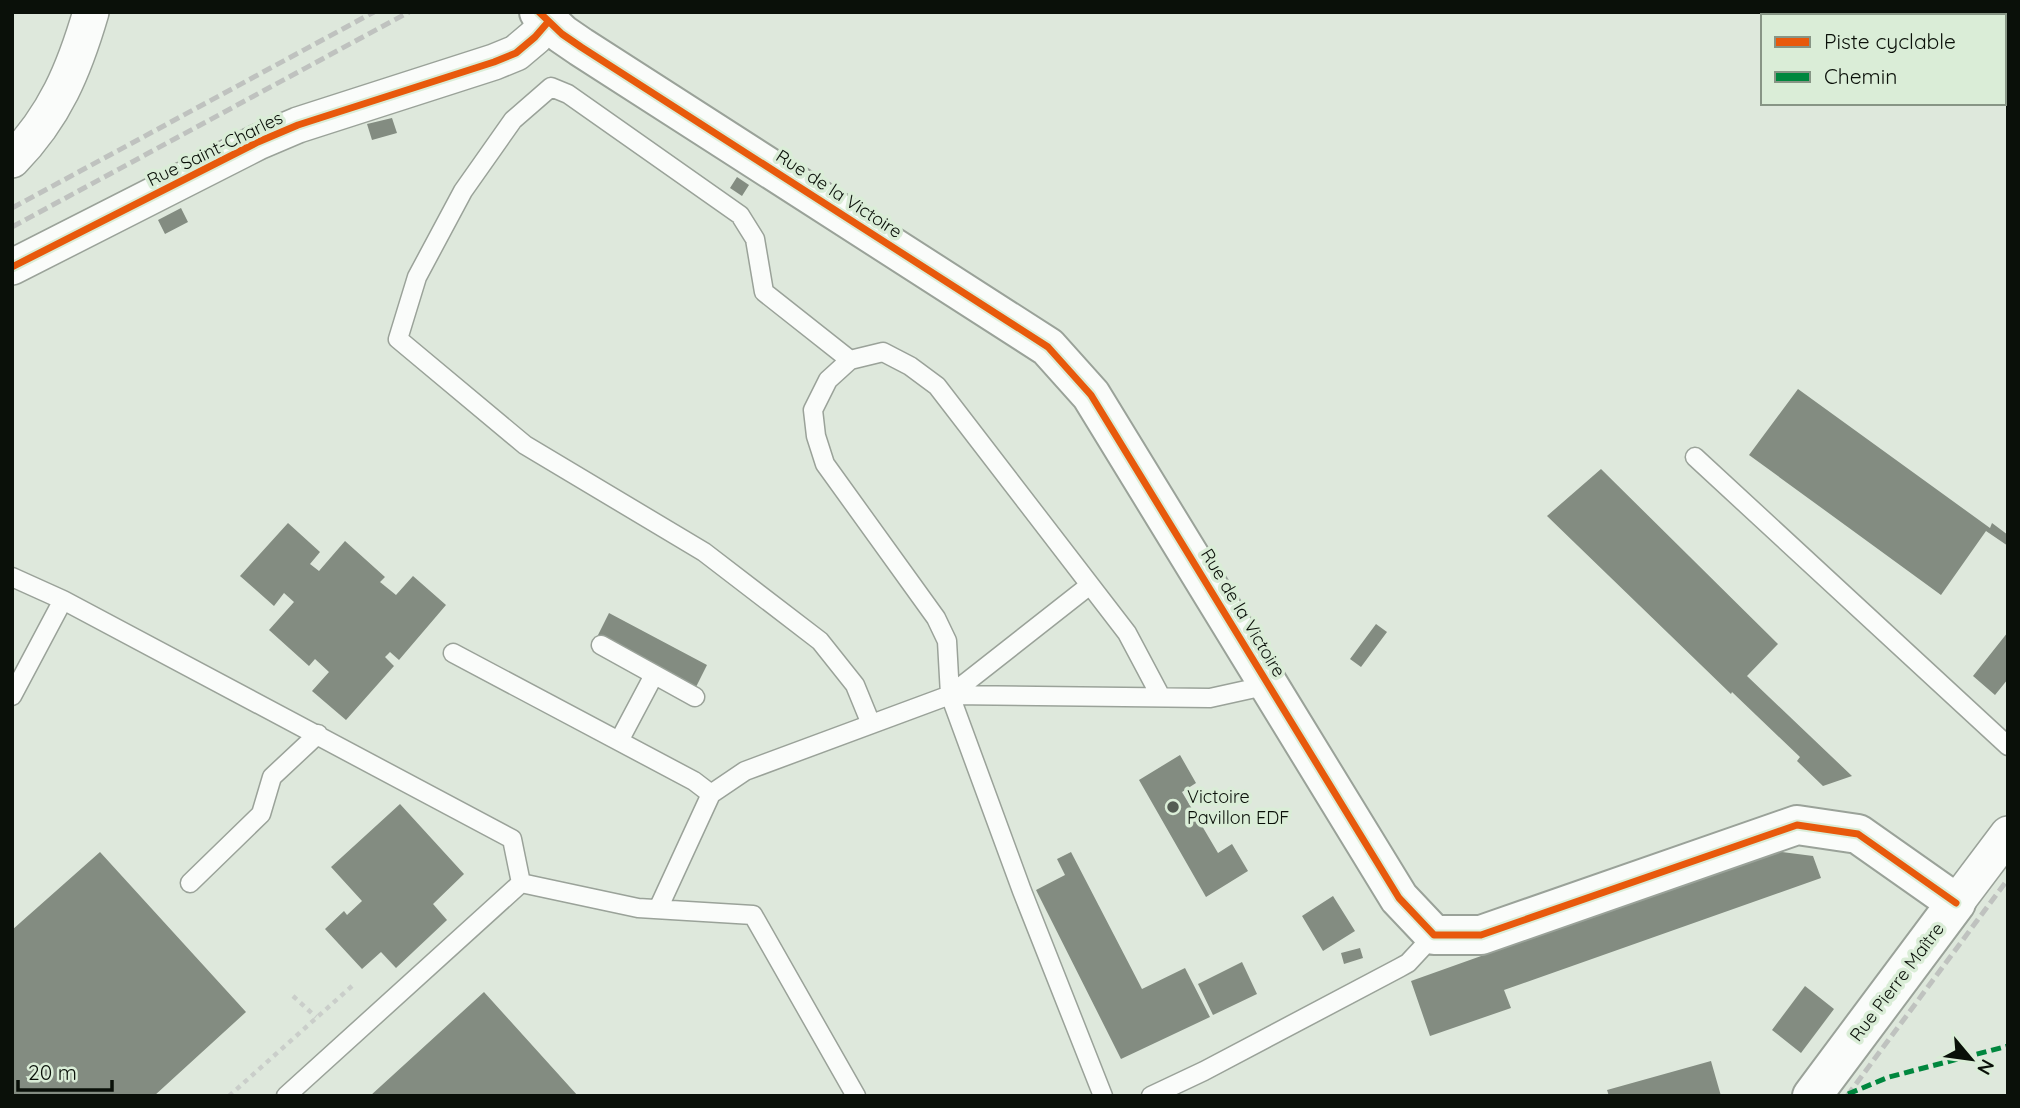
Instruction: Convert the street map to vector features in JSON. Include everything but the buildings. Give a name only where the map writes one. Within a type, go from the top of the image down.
[{"type":"street","points":[[12,160],[30,142],[63,91],[91,12]]},
{"type":"street","name":"Rue Saint-Charles","points":[[12,267],[288,129],[465,73],[516,53],[535,37],[544,17]]},
{"type":"street","name":"Rue de la Victoire","points":[[544,17],[581,47],[1048,347],[1091,395],[1399,898],[1434,935]]},
{"type":"street","points":[[1434,935],[1480,935],[1797,825],[1858,835],[1956,902]]},
{"type":"street","name":"Rue Pierre Maître","points":[[1812,1096],[2008,834]]},
{"type":"lane","points":[[850,360],[764,292],[755,239],[740,215],[568,94],[551,87],[513,120],[463,191],[417,277],[398,340],[525,445],[704,552],[820,641],[855,685],[871,724]]},
{"type":"lane","points":[[1103,1096],[1022,891],[950,695],[947,641],[936,618],[825,464],[816,436],[813,410],[828,380],[850,360],[883,352],[910,366],[937,386],[1128,633],[1161,697]]},
{"type":"lane","points":[[1695,457],[2008,746]]},
{"type":"lane","points":[[12,577],[63,600],[512,839],[521,883]]},
{"type":"lane","points":[[658,909],[711,794],[744,771],[950,695],[1090,585]]},
{"type":"lane","points":[[12,696],[63,600]]},
{"type":"lane","points":[[601,645],[695,697]]},
{"type":"lane","points":[[453,653],[694,780],[711,794]]},
{"type":"lane","points":[[619,741],[654,675]]},
{"type":"lane","points":[[950,695],[1210,698],[1269,685]]},
{"type":"lane","points":[[190,883],[261,814],[272,777],[318,734]]},
{"type":"lane","points":[[521,883],[638,908],[753,915],[856,1096]]},
{"type":"lane","points":[[286,1096],[521,883]]},
{"type":"lane","points":[[1151,1096],[1204,1071],[1408,963],[1434,935]]},
{"type":"path","points":[[229,1096],[352,986]]},
{"type":"path","points":[[293,996],[316,1017]]},
{"type":"railway","points":[[12,208],[374,12]]},
{"type":"railway","points":[[12,227],[409,12]]},
{"type":"railway","points":[[1847,1096],[2008,879]]},
{"type":"marked path","points":[[1848,1094],[1889,1077],[2008,1046]]},
{"type":"cycle path","points":[[539,12],[562,34],[581,47],[1048,347],[1091,395],[1399,898],[1434,935],[1481,935],[1797,825],[1858,834],[1956,903]]},
{"type":"cycle path","points":[[12,267],[258,142],[298,125],[516,53],[548,22]]},
{"type":"place","name":"Victoire Pavillon EDF","points":[[1173,807]]}]
